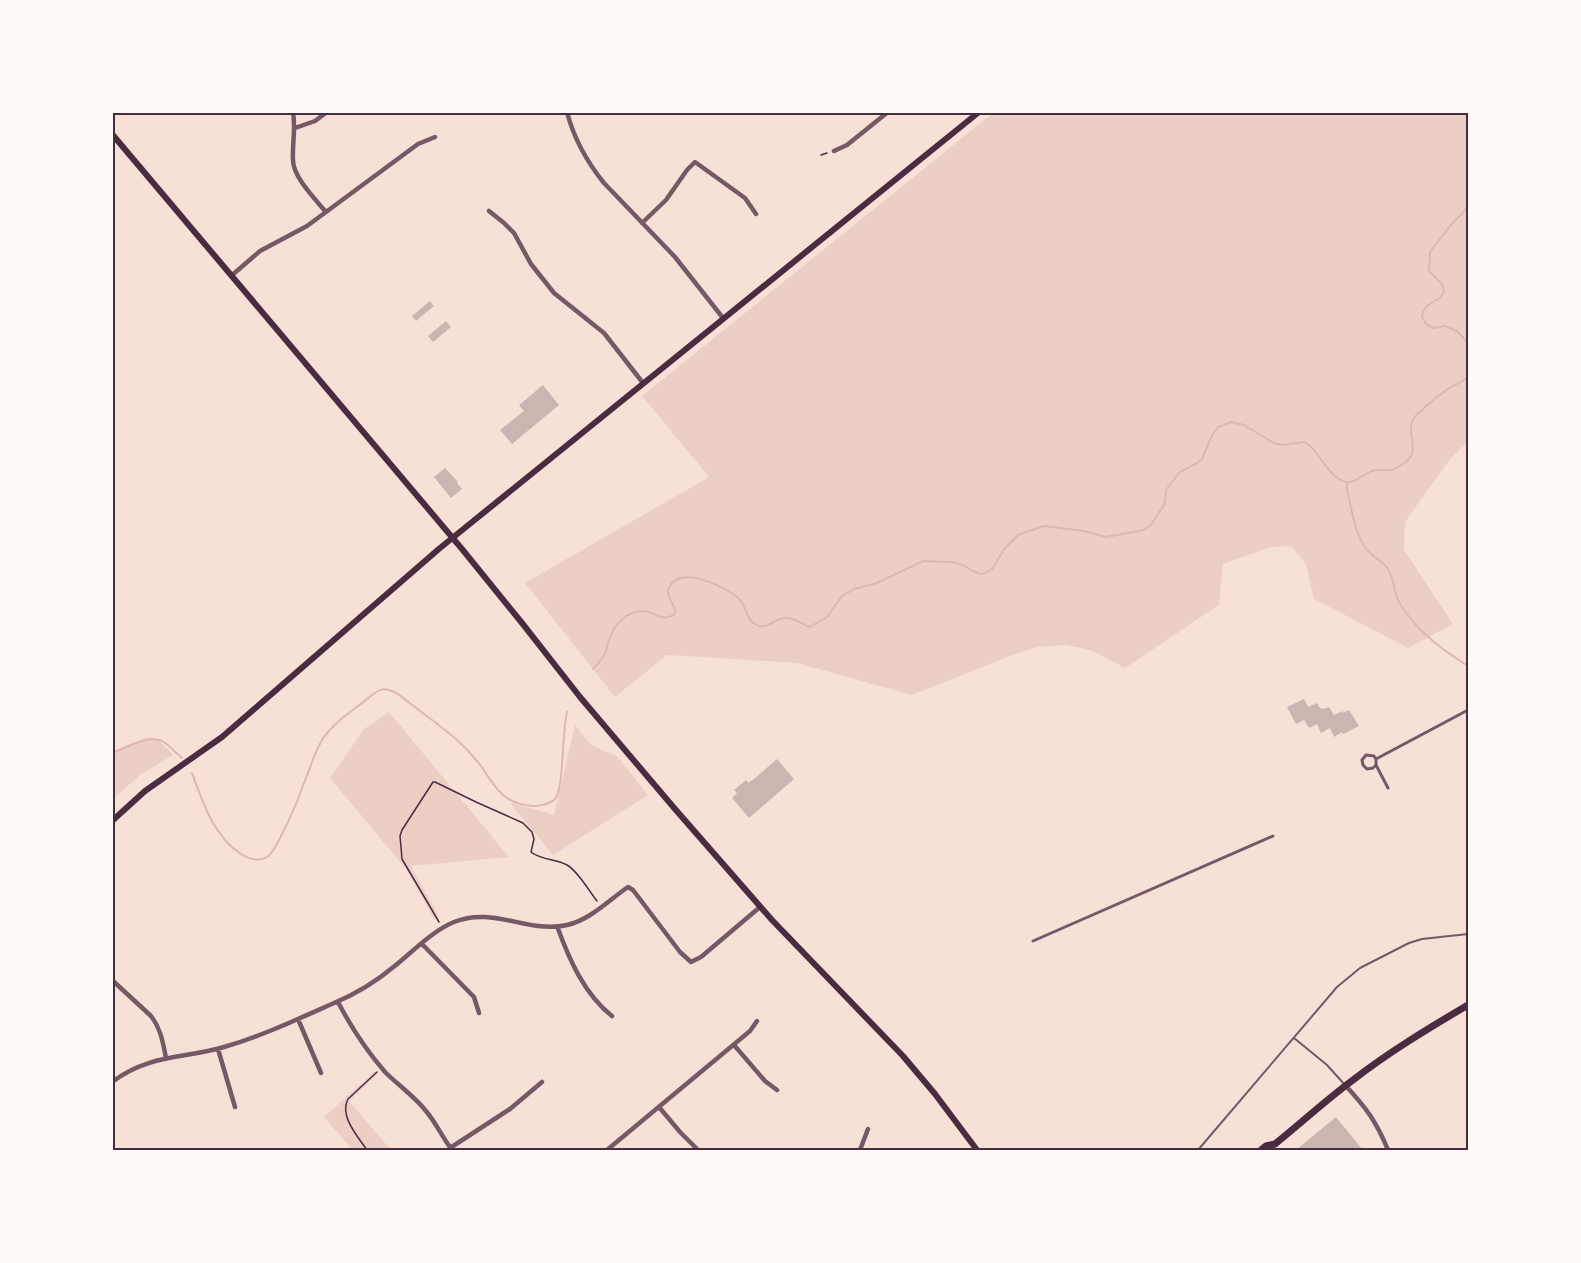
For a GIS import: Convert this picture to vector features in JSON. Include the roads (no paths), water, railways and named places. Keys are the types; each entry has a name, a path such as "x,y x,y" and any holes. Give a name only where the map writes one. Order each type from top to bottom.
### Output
{"main road":[{"path":"112,821 145,792 222,737 452,538 979,112"},
{"path":"112,134 452,538 580,696 760,907 903,1056 977,1150"},
{"path":"1261,1150 1266,1146 1274,1148 1346,1086 1396,1049 1468,1005"}],"street":[{"path":"293,112 295,128 292,162 299,179 326,212"},
{"path":"295,128 315,121 327,112"},
{"path":"567,112 580,146 594,171 675,256 723,318"},
{"path":"834,151 848,145 888,112"},
{"path":"231,276 260,251 308,226 418,144 435,136"},
{"path":"642,223 666,200 695,162 745,198 756,214"},
{"path":"489,212 514,233 531,264 555,293 604,333 643,383"},
{"path":"1376,759 1468,710"},
{"path":"1376,759 1371,755 1366,755 1362,760 1364,768 1369,769 1376,765"},
{"path":"1376,759 1376,765 1388,788"},
{"path":"1033,941 1273,836"},
{"path":"112,1082 138,1067 166,1058 218,1048 273,1029 338,1002 375,980 442,928 456,921 494,916 535,926 569,925 592,914 628,887 633,890 680,952 691,962 701,957 760,907"},
{"path":"557,926 586,989 600,1007 612,1016"},
{"path":"422,944 474,997 479,1013"},
{"path":"112,980 152,1016 160,1030 166,1058"},
{"path":"338,1002 366,1050 427,1112 451,1149 510,1109 542,1082"},
{"path":"298,1019 321,1073"},
{"path":"607,1150 750,1032 757,1021"},
{"path":"734,1045 765,1081 777,1090"},
{"path":"218,1048 235,1107"},
{"path":"1346,1086 1371,1115 1388,1150"},
{"path":"659,1107 699,1150"},
{"path":"860,1150 868,1129"}],"lane":[{"path":"1198,1150 1337,987 1360,968 1415,941 1468,933"},
{"path":"1294,1038 1327,1065 1346,1086"}],"waterway":[{"path":"1468,207 1430,252 1429,271 1442,284 1444,291 1440,298 1428,305 1422,316 1426,324 1434,328 1444,326 1457,331 1468,343"},
{"path":"593,669 605,654 614,629 626,616 643,611 662,617 675,614 668,591 674,581 682,578 703,580 724,588 741,601 752,622 759,626 789,618 810,627 827,617 842,596 854,589 877,583 923,561 953,562 980,574 993,568 1004,549 1018,535 1044,526 1084,531 1106,537 1144,530 1151,525 1162,508 1165,503 1166,490 1180,472 1202,459 1218,427 1231,422 1244,425 1274,443 1282,445 1305,442 1334,475 1344,481 1352,482 1374,470 1393,469 1406,462 1412,454 1411,427 1414,418 1438,396 1468,377"},
{"path":"1347,483 1352,513 1363,544 1388,569 1396,595 1406,613 1429,638 1468,664"},
{"path":"192,773 210,818 223,838 244,856 261,859 270,854 282,835 314,756 326,734 348,713 377,691 384,689 398,694 442,727 469,752 501,794 523,805 542,805 555,799 558,793 567,712"},
{"path":"112,753 152,739 164,742 182,758"}]}
